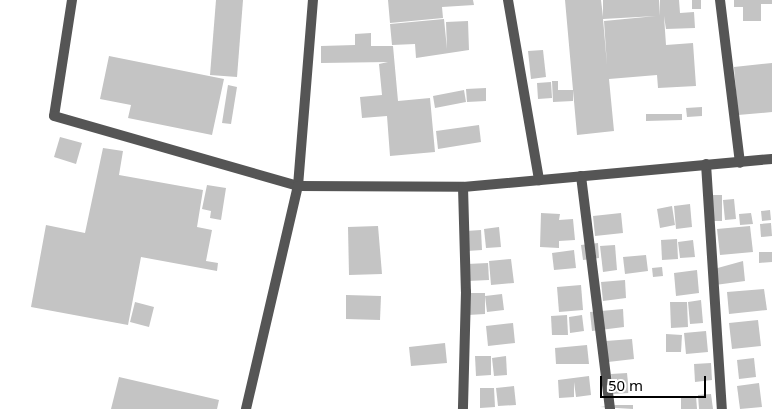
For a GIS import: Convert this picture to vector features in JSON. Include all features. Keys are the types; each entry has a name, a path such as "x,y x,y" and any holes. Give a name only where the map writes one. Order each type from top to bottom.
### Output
{"street":[{"path":"72,0 54,116 298,186 463,187 772,159"},
{"path":"246,409 298,186 313,0"},
{"path":"508,0 539,180"},
{"path":"720,0 740,163"},
{"path":"706,164 722,409"},
{"path":"581,176 610,409"},
{"path":"463,187 466,292 463,409"}],"building":[{"path":"216,0 243,0 237,77 210,75"},
{"path":"388,0 473,0 474,5 442,7 443,18 390,23"},
{"path":"565,0 601,0 603,17 603,0 659,0 659,16 660,0 679,0 680,13 694,12 695,28 666,29 664,16 666,45 693,43 696,86 658,88 657,75 609,79 614,131 577,135","holes":["656,16 604,21 607,65 603,19"]},
{"path":"692,0 701,0 701,9 692,9"},
{"path":"734,0 772,0 772,4 761,4 761,21 743,21 743,7 734,7"},
{"path":"444,19 447,49 446,22 468,21 469,50 416,58 415,44 392,45 390,24"},
{"path":"371,33 371,46 393,46 398,101 430,98 435,152 390,156 387,116 362,118 360,97 382,95 379,64 388,62 321,63 321,46 355,45 355,34"},
{"path":"543,50 546,77 531,79 528,51"},
{"path":"109,56 224,79 212,135 128,118 131,105 100,99"},
{"path":"772,63 772,112 738,115 734,67"},
{"path":"552,81 558,81 558,90 573,90 573,101 553,102"},
{"path":"551,82 552,98 538,99 537,83"},
{"path":"228,85 237,87 231,124 222,123"},
{"path":"486,88 486,101 467,102 466,89"},
{"path":"464,90 466,102 435,108 433,96"},
{"path":"702,107 702,116 687,117 686,108"},
{"path":"646,114 682,114 682,120 646,121"},
{"path":"479,125 481,142 438,149 436,131"},
{"path":"60,137 82,143 76,164 54,157"},
{"path":"103,148 123,151 119,175 203,190 197,227 212,230 206,261 218,263 217,271 141,257 128,325 31,307 46,225 85,233"},
{"path":"207,185 226,188 221,220 210,218 211,211 202,209"},
{"path":"706,195 722,195 722,221 713,221"},
{"path":"734,199 736,219 725,220 723,200"},
{"path":"690,204 692,227 676,229 674,206"},
{"path":"672,206 675,225 660,228 657,209"},
{"path":"770,210 771,220 762,221 761,211"},
{"path":"541,213 560,214 559,220 573,219 575,240 559,241 559,248 540,247"},
{"path":"621,213 623,233 595,236 593,216"},
{"path":"751,213 753,224 740,225 739,214"},
{"path":"771,223 772,236 761,237 760,224"},
{"path":"378,226 382,274 349,275 348,227"},
{"path":"750,226 753,252 720,255 717,229"},
{"path":"499,227 501,247 486,248 484,229"},
{"path":"481,230 482,250 467,251 466,231"},
{"path":"677,239 678,259 662,260 661,240"},
{"path":"693,240 695,257 680,258 678,242"},
{"path":"598,243 599,258 583,260 581,245"},
{"path":"615,245 617,270 603,272 600,246"},
{"path":"574,250 576,268 554,270 552,253"},
{"path":"759,252 772,252 772,262 759,263"},
{"path":"646,255 648,271 625,274 623,257"},
{"path":"511,259 514,283 491,285 489,261"},
{"path":"743,261 745,281 715,285 714,269"},
{"path":"488,263 489,280 468,281 467,264"},
{"path":"662,267 663,276 653,277 652,268"},
{"path":"697,270 699,293 676,296 674,273"},
{"path":"625,280 626,298 603,301 601,282"},
{"path":"581,285 583,310 559,312 557,287"},
{"path":"764,289 767,310 729,314 727,292"},
{"path":"467,293 485,293 485,314 468,315"},
{"path":"502,294 504,310 487,312 485,296"},
{"path":"346,295 381,296 380,320 346,319"},
{"path":"701,300 703,323 690,324 688,302"},
{"path":"135,302 154,307 149,327 130,322"},
{"path":"670,302 687,302 688,327 671,328"},
{"path":"623,309 624,327 592,331 590,312"},
{"path":"567,315 568,335 552,335 551,316"},
{"path":"582,315 584,331 570,333 569,317"},
{"path":"758,320 761,346 732,349 729,323"},
{"path":"513,323 515,343 488,346 486,326"},
{"path":"706,331 708,352 686,354 684,333"},
{"path":"666,334 682,335 681,352 666,352"},
{"path":"632,339 634,359 608,362 606,341"},
{"path":"445,343 447,363 411,366 409,347"},
{"path":"587,345 589,364 556,364 555,348"},
{"path":"475,356 491,356 491,375 476,376"},
{"path":"506,356 507,375 494,376 492,358"},
{"path":"754,358 756,377 739,379 737,360"},
{"path":"711,363 712,380 695,382 694,364"},
{"path":"627,373 629,393 613,394 611,374"},
{"path":"589,376 591,395 576,397 574,382 574,397 559,398 558,380"},
{"path":"119,377 219,400 217,409 111,409"},
{"path":"759,383 762,407 740,409 737,386"},
{"path":"514,386 516,405 498,406 496,388"},
{"path":"480,388 494,388 495,407 480,408"},
{"path":"711,394 713,409 699,409 698,395"},
{"path":"681,396 696,396 697,409 681,409"},
{"path":"616,405 633,405 633,409 600,407"}]}
